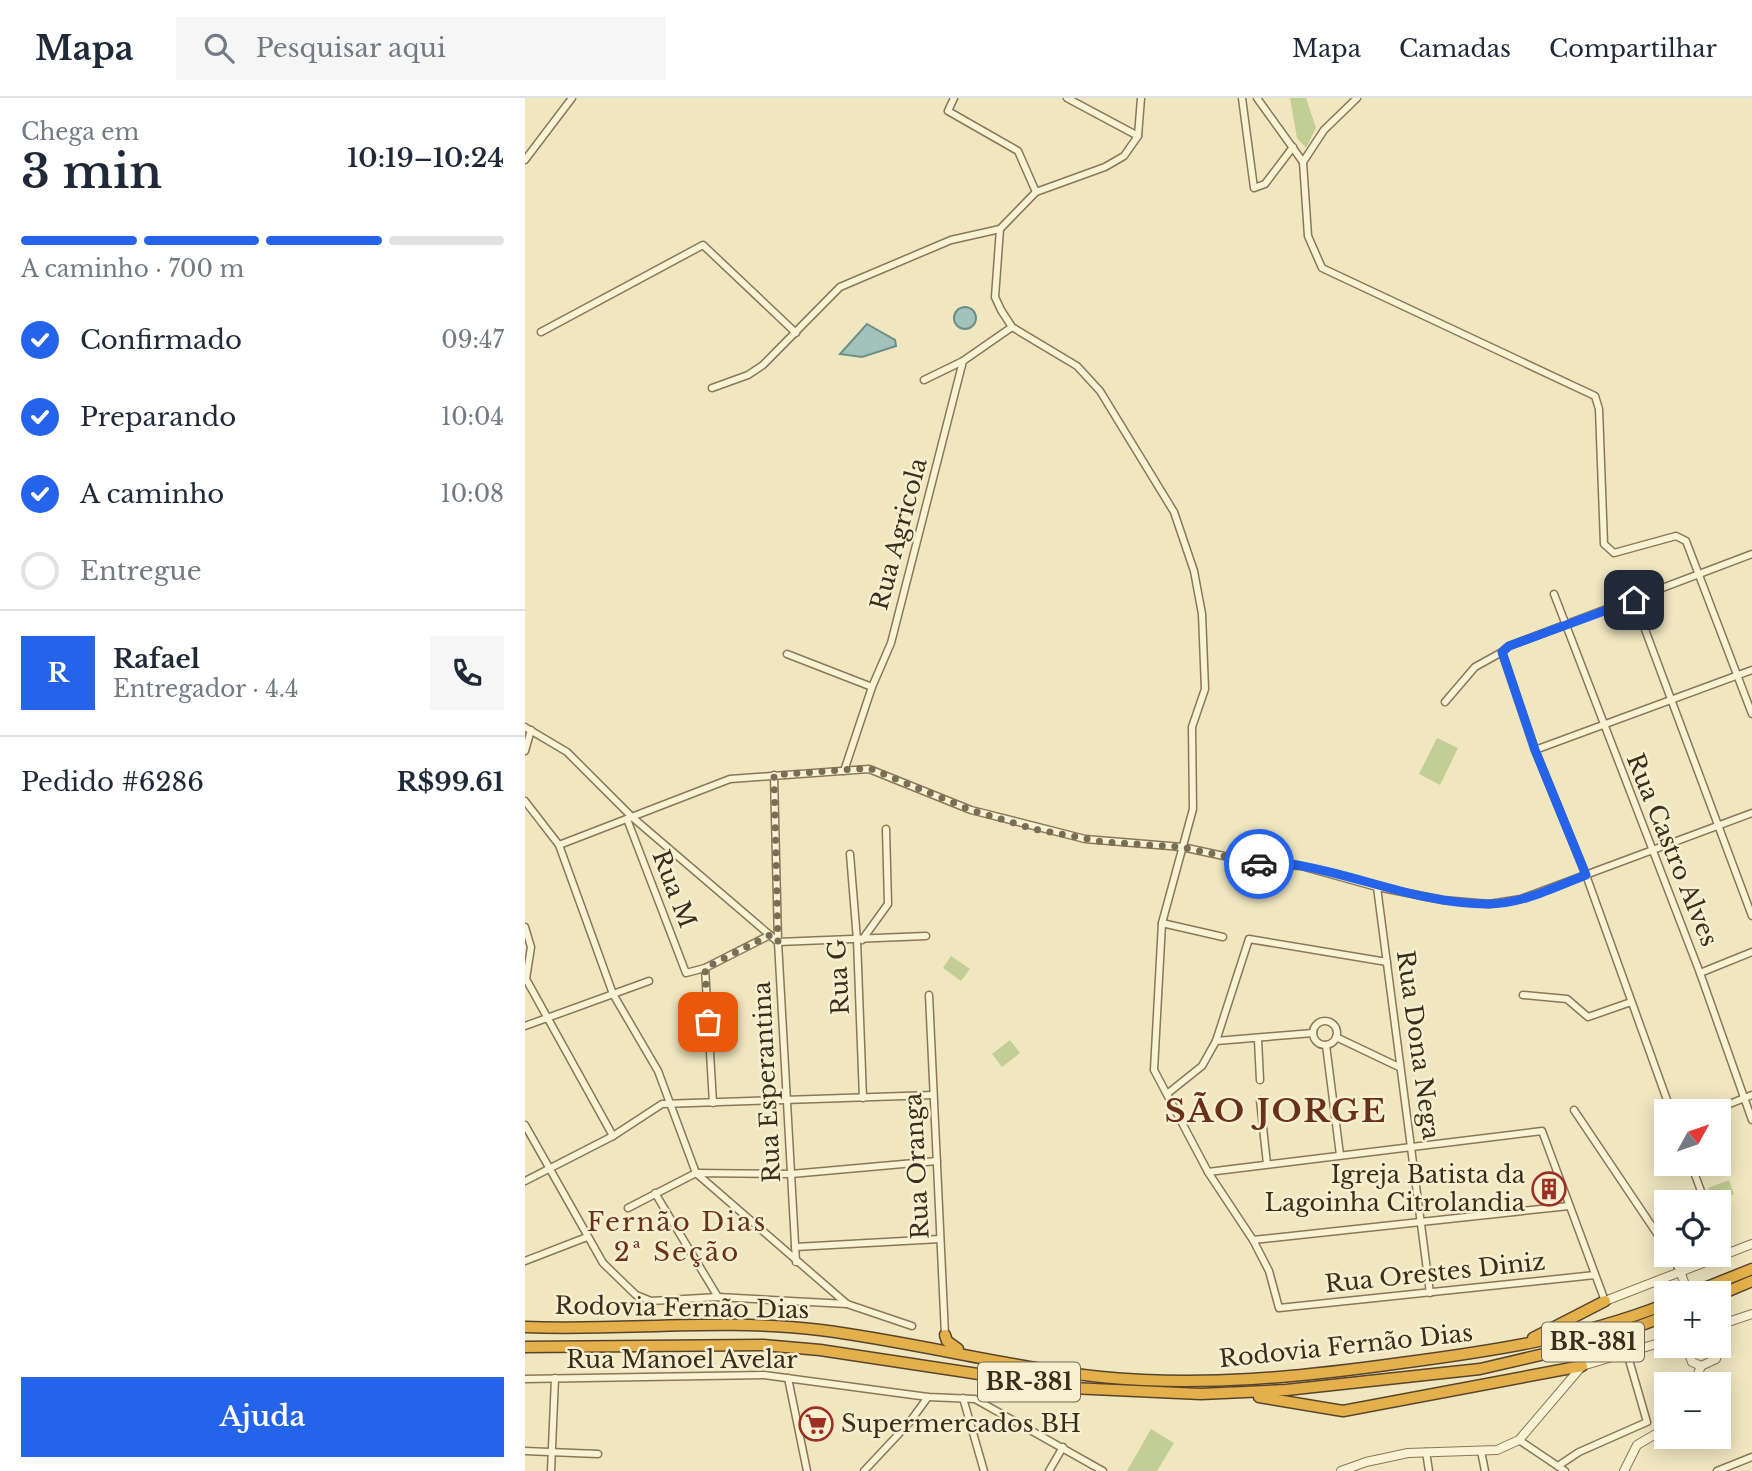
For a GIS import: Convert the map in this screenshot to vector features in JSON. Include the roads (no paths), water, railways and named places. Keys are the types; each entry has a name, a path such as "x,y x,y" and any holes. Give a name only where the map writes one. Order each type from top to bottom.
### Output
{"highway":[{"path":"1721,1281 1752,1269"},
{"path":"1731,1290 1752,1282"},
{"path":"1463,1355 1542,1335 1605,1301"},
{"name":"Rodovia Fernão Dias","path":"525,1327 767,1326 820,1330 1098,1377 1218,1382 1285,1379 1463,1355 1553,1339 1654,1308"},
{"name":"Rodovia Fernão Dias","path":"525,1347 763,1345 820,1350 1071,1388 1201,1394 1286,1390 1480,1369 1596,1342 1654,1320"},
{"path":"945,1335 952,1347 978,1355"},
{"path":"1201,1394 1215,1398 1269,1397 1343,1411 1582,1366"}],"street":[{"path":"525,160 572,98"},
{"path":"954,98 948,111 1023,157 1037,191"},
{"path":"1067,98 1138,136"},
{"path":"712,388 748,375 796,333 840,288 951,240 1000,229 1037,191 1105,167 1124,156 1138,136 1141,98"},
{"path":"1242,98 1254,188 1265,184 1293,147"},
{"path":"1257,98 1303,162 1308,236 1322,268 1595,396 1599,409 1603,541 1607,550 1617,553 1676,536 1686,541 1752,713"},
{"path":"1303,162 1324,130 1357,98"},
{"path":"1000,229 995,297 1012,327 1090,377 1183,532 1198,593 1206,669 1205,689 1192,727 1193,809 1162,923 1152,1056 1154,1070 1208,1172 1253,1240 1569,1206"},
{"path":"541,332 703,245 796,333"},
{"path":"924,380 963,362 1012,327"},
{"name":"Rua Agricola","path":"844,771 872,688 891,643 963,362"},
{"path":"1445,702 1475,667 1509,646 1634,600 1698,572 1752,554"},
{"name":"Rua Castro Alves","path":"1554,594 1700,973 1752,1120"},
{"path":"1634,600 1752,916"},
{"path":"1502,652 1535,750 1586,875 1666,1099"},
{"path":"787,654 872,688"},
{"path":"1535,750 1752,670"},
{"path":"525,751 528,728 567,752 629,818 778,942 926,936"},
{"path":"559,845 730,779 869,768 971,810 1034,829 1094,841 1182,847 1261,864 1301,866 1377,887 1443,900 1489,904 1521,900 1752,813"},
{"name":"Rua Esperantina","path":"774,775 778,942 796,1262"},
{"path":"525,800 559,845 613,995 658,1071 673,1105 696,1173 847,1304"},
{"name":"Rua M","path":"629,818 685,973 705,968"},
{"path":"859,940 888,904 885,829"},
{"name":"Rua G","path":"850,854 859,940 863,1098"},
{"name":"Rua Dona Nega","path":"1377,887 1430,1293"},
{"path":"1162,923 1223,937"},
{"path":"525,927 531,947 526,979 546,1020 613,1136"},
{"path":"713,1103 705,968 770,935"},
{"path":"1167,1094 1202,1066 1216,1041 1251,938 1387,962"},
{"path":"1700,973 1752,952"},
{"path":"525,1026 649,981"},
{"name":"Rua Oranga","path":"929,995 945,1335"},
{"path":"1524,995 1567,999 1588,1017 1630,1002"},
{"path":"1313,1033 1318,1023 1325,1021 1335,1026 1336,1037"},
{"path":"1216,1041 1258,1040 1313,1033"},
{"path":"1313,1033 1318,1043 1326,1045"},
{"path":"1336,1037 1399,1067"},
{"path":"1326,1045 1336,1037"},
{"path":"1258,1040 1260,1080"},
{"path":"1326,1045 1340,1155"},
{"path":"525,1181 613,1136 662,1104 933,1094"},
{"path":"1731,1103 1752,1095"},
{"path":"1260,1100 1267,1164"},
{"path":"1574,1110 1654,1229"},
{"path":"525,1125 603,1263 636,1295 651,1301 718,1297 847,1304 912,1326"},
{"path":"1208,1172 1542,1131 1605,1301 1693,1267"},
{"path":"628,1208 696,1173 791,1174 937,1161"},
{"path":"655,1193 718,1297"},
{"path":"525,1261 587,1237"},
{"path":"795,1247 940,1239"},
{"name":"Rua Orestes Diniz","path":"1253,1240 1269,1271 1279,1308 1595,1275"},
{"path":"1731,1253 1752,1244"},
{"path":"1677,1267 1686,1281"},
{"path":"1731,1322 1751,1316"},
{"path":"1341,1471 1426,1452 1497,1450 1519,1440 1582,1366 1654,1345"},
{"path":"1558,1466 1580,1452 1647,1422 1627,1353"},
{"path":"1690,1358 1700,1366"},
{"path":"1698,1372 1700,1366 1716,1358"},
{"name":"Rua Manoel Avelar","path":"525,1379 765,1375 928,1397 975,1399 1104,1471"},
{"path":"551,1471 555,1378"},
{"path":"788,1378 807,1471"},
{"path":"865,1471 909,1423 928,1397"},
{"path":"963,1398 984,1471"},
{"path":"1624,1471 1637,1446 1654,1435"},
{"path":"1519,1440 1565,1471"},
{"path":"1049,1471 1063,1447"},
{"path":"525,1451 598,1454"},
{"path":"1481,1451 1485,1471"},
{"path":"1426,1452 1429,1471"},
{"path":"1717,1471 1752,1457"}],"water":[{"path":"965,307 973,310 976,318 973,326 965,329 957,326 954,318 957,310"},
{"path":"867,324 895,340 896,346 862,357 840,354"}],"place":[{"name":"Igreja Batista da Lagoinha Citrolandia","path":"1549,1189"},
{"name":"Supermercados BH","path":"816,1424"}],"district":[{"name":"SÃO JORGE","path":"1276,1111"},
{"name":"Fernão Dias 2ª Seção","path":"677,1237"}]}
